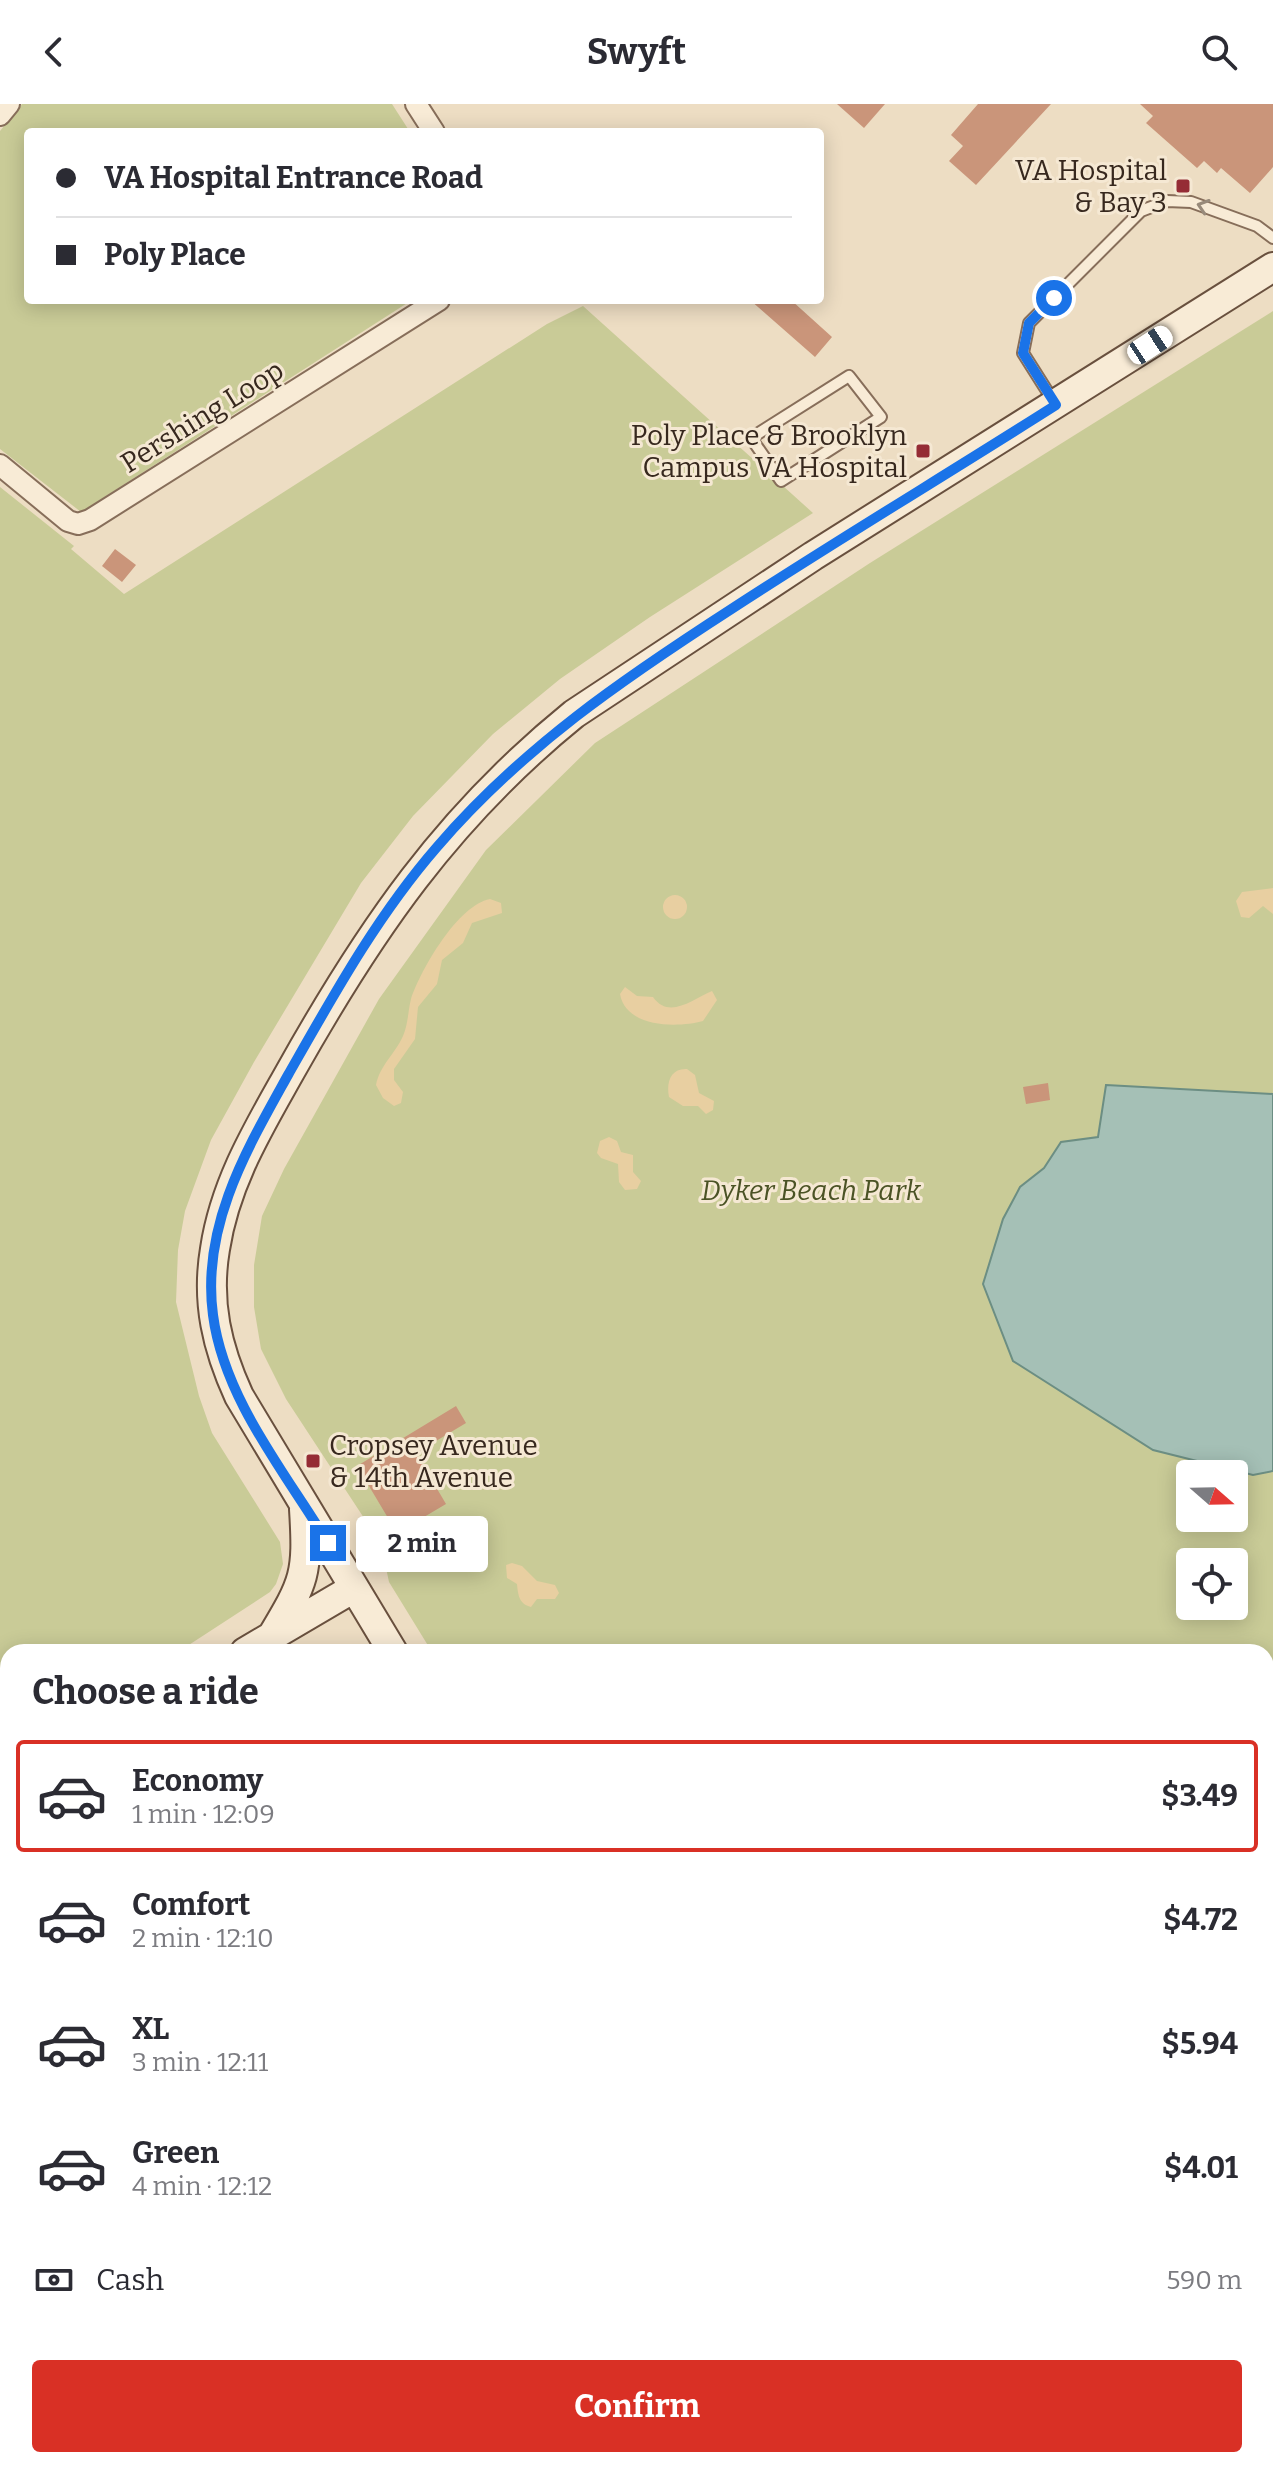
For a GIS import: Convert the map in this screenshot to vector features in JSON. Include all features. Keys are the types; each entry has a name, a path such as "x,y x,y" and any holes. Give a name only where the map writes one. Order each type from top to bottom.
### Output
{"main road":[{"path":"388,1644 239,1396 223,1361 212,1310 214,1252 230,1185 324,1011 384,916 469,811 574,714 799,565 1273,267"},
{"path":"272,1636 296,1596 306,1566 303,1502"},
{"path":"258,1644 354,1588"}],"street":[{"path":"0,115 9,104"},
{"path":"416,104 431,128"},
{"name":"Pershing Loop","path":"0,465 68,521 78,524 90,520 433,304"}],"lane":[{"path":"1056,405 1023,353 1029,323 1141,211 1167,201 1191,202 1257,226 1273,238"},
{"path":"849,376 881,417 781,481 751,438 849,376"}],"green space":[{"path":"22,104 392,104 407,128 24,128 24,304 406,304 81,512 0,449 0,131"},
{"path":"583,306 813,513 650,617 560,679 493,734 413,816 361,883 211,1140 185,1211 178,1250 176,1302 199,1396 212,1433 280,1542 283,1564 276,1584 270,1592 190,1644 0,1644 0,487 74,546 71,549 124,594 547,324"},
{"name":"Dyker Beach Park","path":"1273,311 1273,1644 427,1644 389,1582 381,1544 286,1399 261,1349 254,1307 254,1265 262,1216 284,1169 379,999 486,850 595,743 870,563"}],"sand":[{"path":"1273,888 1273,914 1263,906 1249,918 1241,917 1236,901 1242,892"},
{"path":"675,895 684,898 687,907 684,916 675,919 666,916 663,907 666,898"},
{"path":"490,899 501,903 502,913 472,923 463,943 442,960 437,984 418,1007 415,1039 394,1069 394,1080 403,1092 401,1103 394,1106 383,1098 376,1085 403,1036 416,986 454,925 478,904"},
{"path":"625,987 637,996 653,997 666,1007 681,1006 712,991 717,1000 703,1021 680,1025 654,1023 632,1014 624,1005 620,994"},
{"path":"687,1069 695,1075 699,1093 714,1101 713,1110 706,1114 698,1106 683,1106 669,1097 668,1086 673,1073"},
{"path":"609,1137 617,1141 621,1152 633,1155 633,1172 641,1181 637,1189 625,1190 619,1182 618,1164 601,1158 597,1153 600,1141"},
{"path":"506,1565 522,1566 537,1581 555,1585 559,1593 555,1599 537,1599 531,1607 524,1604 517,1584 507,1578"}],"shaded area":[{"path":"1106,1085 1273,1094 1273,1471 1253,1475 1248,1474 1248,1460 1193,1460 1153,1450 1013,1361 983,1284 1003,1219 1020,1187 1044,1168 1061,1142 1098,1137"}],"building":[{"path":"837,104 885,104 864,128"},
{"path":"978,104 1051,104 976,185 949,161 963,146 951,135"},
{"path":"1140,104 1273,104 1273,167 1250,193 1221,168 1217,173 1204,161 1197,168 1146,123 1153,116"},
{"path":"755,304 795,304 832,337 815,357"},
{"path":"115,549 136,565 122,582 102,566"},
{"path":"1048,1083 1050,1100 1026,1104 1023,1087"},
{"path":"456,1406 466,1423 416,1453 446,1504 397,1533 357,1466"}],"place":[{"name":"VA Hospital & Bay 3","path":"1183,186"},
{"name":"Poly Place & Brooklyn Campus VA Hospital","path":"923,451"},
{"name":"Cropsey Avenue & 14th Avenue","path":"313,1461"}],"route":[{"path":"328,1543 239,1396 223,1361 212,1310 214,1252 230,1185 324,1011 412,878 469,811 541,741 574,714 657,657 1056,405 1023,353 1029,323 1054,298"}]}
